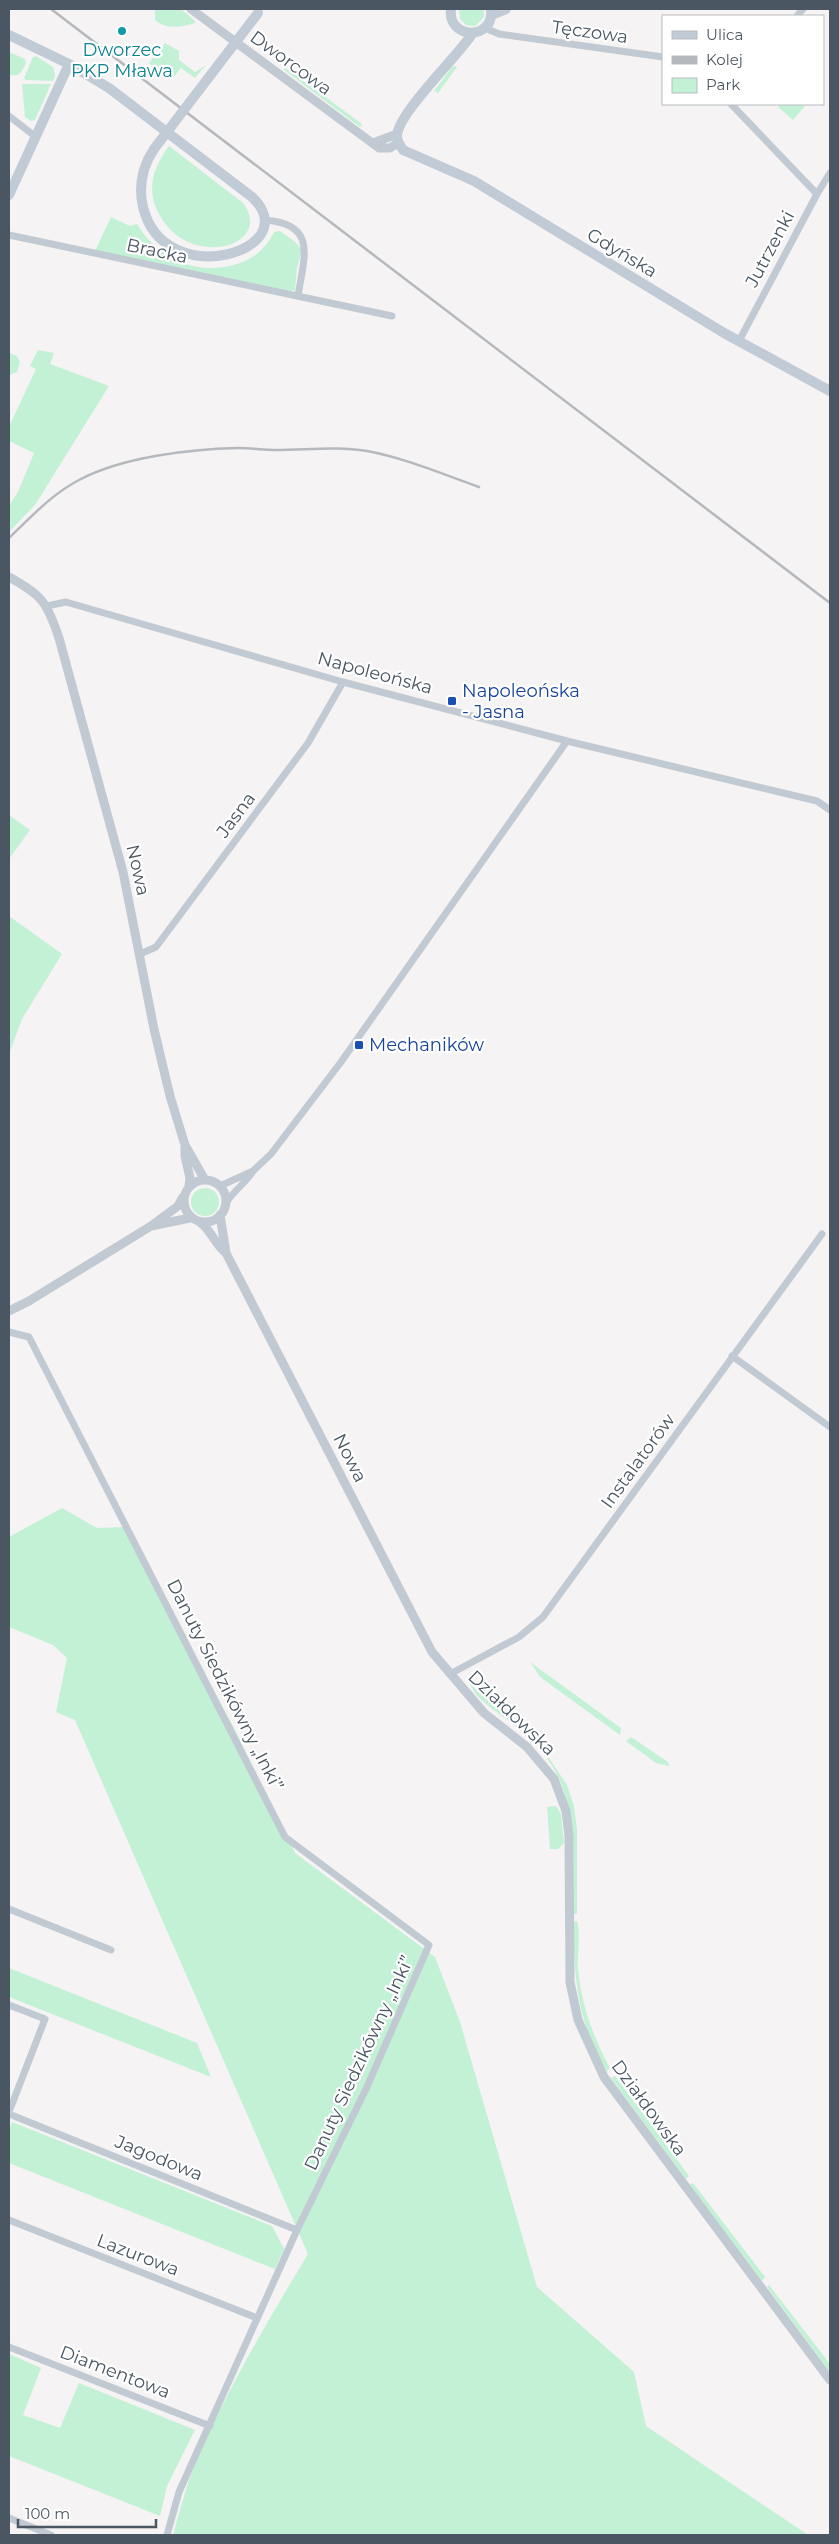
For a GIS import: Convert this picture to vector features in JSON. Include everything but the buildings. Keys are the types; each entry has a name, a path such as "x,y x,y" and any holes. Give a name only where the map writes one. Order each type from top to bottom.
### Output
{"main road":[{"path":"450,9 453,22 460,30 472,34"},
{"path":"398,139 420,97 456,53 472,34 486,28 491,12 506,9"},
{"path":"9,35 69,64 109,88 252,197 261,206 265,220 263,231 257,239 232,254 204,257 177,249 154,230 145,215 141,198 144,169 154,149 260,11"},
{"path":"456,53 460,30"},
{"path":"9,195 69,64"},
{"name":"Gdyńska","path":"398,139 403,150 474,181 739,340 830,391"}],"street":[{"name":"Dworcowa","path":"191,9 379,148 390,148 398,139"},
{"name":"Tęczowa","path":"486,28 499,34 662,57"},
{"path":"732,105 817,194"},
{"path":"9,116 36,137"},
{"name":"Jutrzenki","path":"739,340 830,173"},
{"path":"265,220 286,224 301,233 305,240 306,249 298,296"},
{"name":"Bracka","path":"9,235 392,316"},
{"path":"9,576 30,588 47,606"},
{"name":"Napoleońska","path":"47,606 66,602 343,682 568,741 816,802 830,810"},
{"name":"Nowa","path":"47,606 59,638 112,828 140,954 156,1039 185,1145 185,1156 190,1178 189,1186"},
{"name":"Jasna","path":"140,954 156,947 308,743 343,682"},
{"path":"151,1226 190,1218 200,1222 211,1221 220,1215 226,1202 246,1182 253,1171 272,1154 341,1062 568,741"},
{"name":"Nowa","path":"185,1145 206,1180"},
{"path":"220,1186 253,1171"},
{"path":"9,1311 29,1301 151,1226 178,1206 189,1186 194,1182 206,1180 220,1186 225,1194 226,1202"},
{"path":"183,1197 185,1210 190,1218"},
{"name":"Nowa","path":"220,1215 226,1253"},
{"name":"Nowa","path":"200,1222 226,1253 420,1631 432,1652 450,1674"},
{"name":"Instalatorów","path":"450,1674 519,1637 543,1616 822,1234"},
{"name":"Danuty Siedzikówny „Inki”","path":"9,1332 29,1337 285,1837 429,1945 366,2089 297,2230 257,2318 180,2492 167,2535"},
{"path":"732,1356 830,1427"},
{"name":"Działdowska","path":"450,1674 484,1713 541,1761 554,1779 561,1794 566,1811 568,1836 570,1982 578,2020 604,2077 830,2380"},
{"path":"9,1909 111,1950"},
{"path":"9,2005 45,2019 9,2113"},
{"name":"Jagodowa","path":"9,2113 297,2230"},
{"name":"Lazurowa","path":"9,2220 257,2318"},
{"name":"Diamentowa","path":"9,2346 210,2426"},
{"path":"9,2518 51,2535"}],"green space":[{"path":"155,9 181,9 195,23 180,26 164,25 155,20"},
{"path":"459,9 484,9 484,17 475,26 466,25 460,19"},
{"path":"165,43 179,51 179,60 195,72 206,65 195,78 181,68 171,80 149,63"},
{"path":"9,52 25,59 26,63 18,75 9,75"},
{"path":"36,56 53,67 55,75 53,81 26,80 24,78 33,57"},
{"path":"452,67 457,67 438,93 434,91"},
{"path":"286,68 362,124 360,127 284,70"},
{"path":"22,84 51,84 35,120 31,121 25,117"},
{"path":"780,105 805,106 793,120 778,107"},
{"path":"169,146 243,203 250,218 248,231 238,241 223,246 206,247 187,242 170,230 157,210 152,193 156,168"},
{"path":"111,217 130,226 137,224 157,248 182,263 196,267 225,267 240,263 256,255 274,232 280,231 302,249 297,268 295,290 290,291 95,251"},
{"path":"38,350 54,353 50,364 109,386 35,505 9,532 9,506 18,492 34,453 9,441 9,427 36,369 30,366"},
{"path":"9,353 17,356 20,362 17,372 9,375"},
{"path":"9,815 30,830 9,859"},
{"path":"9,916 62,954 22,1019 9,1054"},
{"path":"205,1188 215,1192 219,1202 215,1212 205,1216 195,1212 191,1202 195,1192"},
{"path":"62,1508 97,1528 124,1527 233,1726 295,1853 435,1957 460,2022 537,2287 634,2372 646,2426 808,2535 173,2535 189,2480 214,2422 275,2309 308,2254 75,1720 56,1712 67,1658 53,1645 9,1627 9,1537"},
{"path":"530,1662 621,1728 620,1735 540,1677"},
{"path":"471,1674 473,1686 480,1694 535,1737 567,1785 574,1806 577,1830 577,1914 574,1914 574,1866 571,1821 567,1799 559,1778 547,1758 530,1738 487,1705 474,1692 470,1684"},
{"path":"631,1737 668,1762 669,1766 656,1763 626,1741"},
{"path":"556,1806 561,1814 564,1843 558,1849 550,1849 547,1807"},
{"path":"577,1921 579,1932 578,1968 582,1994 593,2032 610,2068 607,2071 589,2036 579,1999 576,1980 573,1922"},
{"path":"9,1968 197,2043 211,2077 9,1997"},
{"path":"615,2076 689,2176 686,2179 611,2078"},
{"path":"12,2122 272,2226 284,2249 275,2269 9,2163 9,2130"},
{"path":"693,2183 765,2277 762,2281 690,2185"},
{"path":"769,2285 830,2364 830,2372 767,2287"},
{"path":"9,2354 41,2368 23,2415 60,2428 79,2383 195,2430 167,2486 160,2516 9,2456"}],"railway":[{"path":"51,9 830,603"},
{"path":"9,538 51,499 79,480 115,465 178,452 238,448 367,451 409,462 479,487"}],"place":[{"name":"Dworzec PKP Mława","path":"122,31"},
{"name":"Napoleońska - Jasna","path":"452,701"},
{"name":"Mechaników","path":"359,1045"}]}
